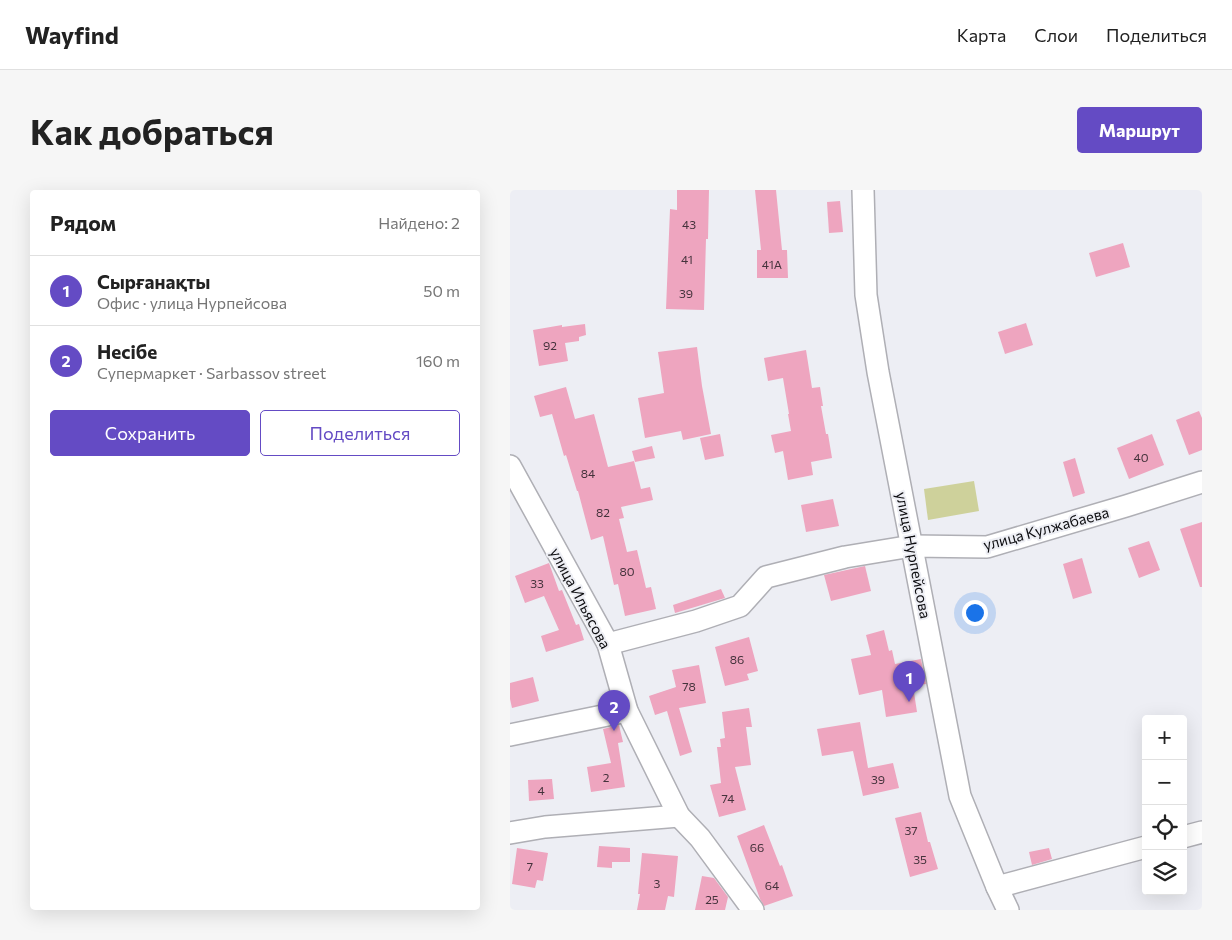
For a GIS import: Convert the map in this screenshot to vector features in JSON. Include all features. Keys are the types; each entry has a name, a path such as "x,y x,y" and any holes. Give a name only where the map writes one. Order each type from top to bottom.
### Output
{"street":[{"name":"улица Нурпейсова","path":"863,190 866,295 878,372 960,796 1008,910"},
{"name":"улица Ильясова","path":"510,466 608,644 627,711 679,816 700,838 753,910"},
{"name":"улица Кулжабаева","path":"608,644 696,621 740,606 766,577 845,557 912,546 987,547 1202,482"},
{"path":"510,736 627,711"},
{"path":"510,833 545,827 679,816"},
{"path":"1187,836 1202,832"},
{"path":"997,887 1142,848"}],"green space":[{"path":"974,481 979,511 928,520 924,489"}],"building":[{"path":"677,190 709,190 704,310 666,309 670,209 677,210"},
{"path":"755,190 776,190 782,250 787,250 788,278 757,278 757,250 761,250"},
{"path":"840,201 843,232 829,233 827,202"},
{"path":"1123,243 1130,267 1096,277 1089,253"},
{"path":"1026,323 1033,345 1005,354 998,332"},
{"path":"585,324 586,335 579,337 579,341 565,343 568,361 539,366 533,330 562,325 562,327"},
{"path":"697,347 711,434 683,440 681,431 645,438 638,398 664,393 658,352"},
{"path":"806,350 812,388 820,387 823,406 821,406 832,458 811,462 813,475 788,480 783,451 775,453 771,435 791,431 783,378 768,381 764,358"},
{"path":"566,387 575,419 594,414 608,467 634,461 641,489 650,487 653,500 621,507 624,518 619,519 627,552 637,550 646,588 651,587 656,609 625,616 618,584 614,585 603,536 591,540 578,491 566,455 564,456 552,414 540,417 534,396"},
{"path":"1199,411 1202,418 1202,450 1189,455 1176,420"},
{"path":"720,434 724,456 705,460 700,438"},
{"path":"1152,434 1164,465 1129,479 1117,448"},
{"path":"652,446 655,458 635,462 632,451"},
{"path":"1075,458 1085,493 1073,497 1063,462"},
{"path":"833,499 839,526 806,532 801,505"},
{"path":"1202,522 1202,587 1200,587 1180,529"},
{"path":"1149,541 1160,570 1139,578 1128,548"},
{"path":"1082,558 1092,593 1073,599 1063,564"},
{"path":"549,563 559,591 562,590 576,625 579,624 584,640 546,652 541,636 559,630 544,596 525,603 515,576"},
{"path":"865,566 871,591 831,601 824,575"},
{"path":"721,589 725,598 675,613 673,605"},
{"path":"884,630 889,651 892,650 895,664 921,659 926,684 913,686 917,712 886,717 882,690 859,695 851,659 871,655 866,635"},
{"path":"749,637 758,671 747,674 749,680 725,686 715,647"},
{"path":"699,665 706,703 679,708 692,752 680,756 667,711 655,715 649,696 676,687 672,670"},
{"path":"533,677 539,701 512,708 510,683"},
{"path":"749,708 752,727 746,727 751,765 735,767 746,810 719,817 710,785 721,783 717,747 721,747 720,739 725,738 722,712"},
{"path":"860,722 868,768 893,763 899,788 863,796 853,751 822,756 817,729"},
{"path":"619,725 623,742 618,743 625,787 591,792 587,767 611,763 603,729"},
{"path":"552,779 554,799 529,801 528,780"},
{"path":"921,812 928,842 930,842 938,869 910,877 895,818"},
{"path":"764,825 780,866 782,865 793,896 764,906 737,836"},
{"path":"599,846 630,848 630,862 612,862 612,868 597,867"},
{"path":"517,848 548,853 543,881 537,880 535,888 512,884"},
{"path":"1049,848 1052,859 1032,865 1029,852"},
{"path":"642,853 678,856 674,897 668,896 665,910 637,910 640,894 638,894"},
{"path":"702,876 714,878 728,897 725,910 695,910"}],"place":[{"name":"Сырғанақты","path":"909,702"},
{"name":"Несібе","path":"614,731"}]}
